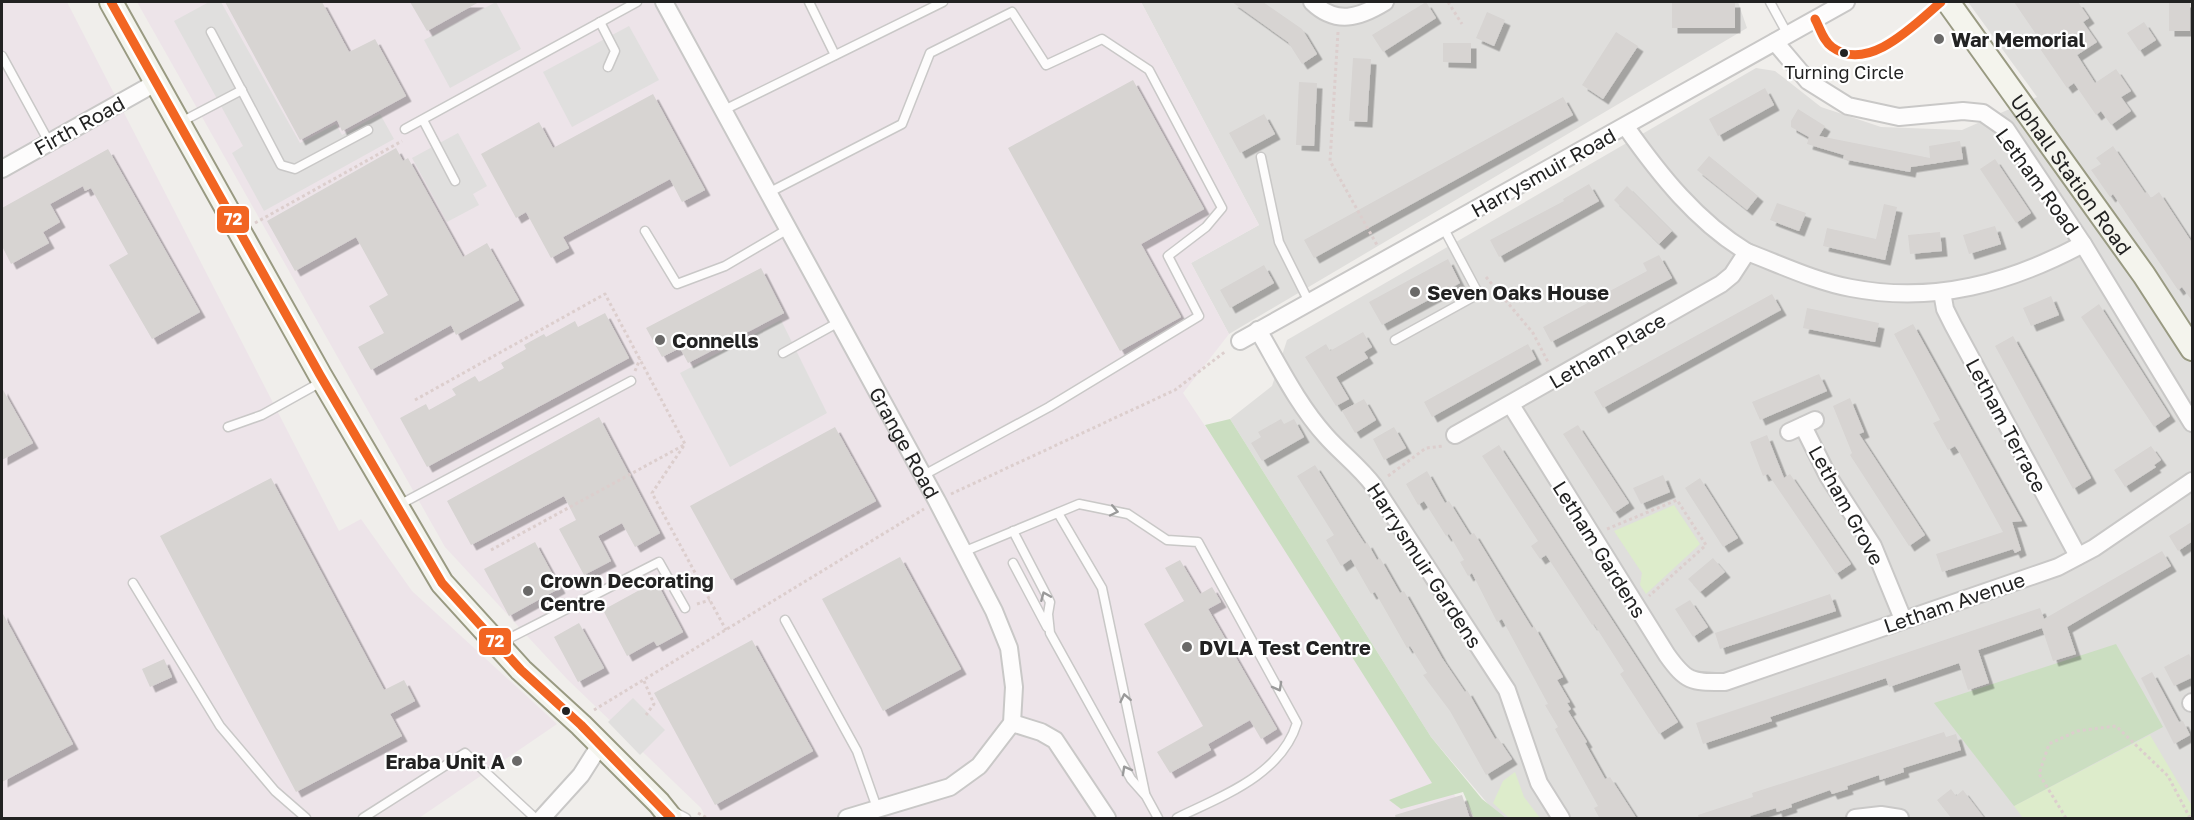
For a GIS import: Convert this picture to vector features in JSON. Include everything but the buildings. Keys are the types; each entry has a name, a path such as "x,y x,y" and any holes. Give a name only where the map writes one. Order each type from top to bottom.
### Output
{"street":[{"path":"111,2 323,381 442,583 521,670 582,725 665,811"},
{"name":"Grange Road","path":"664,2 963,552 1009,648 1014,687 1012,723"},
{"path":"1312,2 1324,13 1339,17 1367,13 1385,2"},
{"name":"Harrysmuir Road","path":"1240,341 1846,2"},
{"name":"Uphall Station Road","path":"1948,2 2144,275 2193,349"},
{"name":"Letham Road","path":"1781,39 1808,81 1848,105 1899,117 1963,111 1983,113 2006,129 2083,244 2193,423"},
{"name":"Firth Road","path":"2,169 157,82"},
{"path":"1626,127 1655,168 1694,209 1747,252 1850,288 1912,294 1992,284 2041,266 2083,244"},
{"name":"Letham Place","path":"1455,435 1721,284 1732,275 1747,252"},
{"name":"Letham Terrace","path":"1942,292 1945,309 2079,556"},
{"name":"Harrysmuir Gardens","path":"1258,330 1301,404 1326,436 1361,468 1374,486 1507,690 1539,783 1561,819"},
{"name":"Letham Gardens","path":"1511,405 1682,675 1699,682"},
{"name":"Letham Grove","path":"1802,426 1828,476 1873,546 1903,619"},
{"name":"Letham Avenue","path":"1699,682 1725,682 2058,567 2079,556 2193,481"},
{"path":"848,819 877,808 950,787 979,766 1012,723 1041,732 1055,741 1107,819"},
{"path":"542,819 582,774 600,745"},
{"path":"1855,819 1881,814 1900,819"}],"lane":[{"path":"405,129 637,2"},
{"path":"809,2 835,55"},
{"path":"724,110 943,2"},
{"path":"1770,2 1781,39"},
{"path":"1815,20 1829,46 1841,54 1859,56 1883,49 1941,2"},
{"path":"768,193 902,124 930,53 1012,12 1046,65 1102,39 1149,70 1222,208 1206,227 1168,256 1199,316 1049,407 922,476"},
{"path":"600,22 615,51 608,67"},
{"path":"211,32 281,165 295,169 368,130"},
{"path":"2,56 49,142"},
{"path":"180,123 242,90"},
{"path":"423,120 455,181"},
{"path":"1261,157 1279,242 1309,302"},
{"path":"1395,340 1473,297 1476,289 1443,226"},
{"path":"645,231 677,284 725,266 788,229"},
{"path":"783,353 839,322"},
{"path":"228,427 262,415 323,381"},
{"path":"396,507 631,381"},
{"path":"963,552 1079,504 1128,514 1167,540 1198,542 1298,723 1283,753 1247,783 1177,819"},
{"path":"1058,513 1102,588 1146,796"},
{"path":"1013,531 1050,602 1048,614 1050,633"},
{"path":"498,644 659,562 685,608"},
{"path":"1013,563 1131,778 1146,796 1158,819"},
{"path":"134,583 220,726 275,791 306,819"},
{"path":"785,620 857,751 877,808"},
{"path":"363,819 465,753 535,819"},
{"path":"665,811 686,819"}],"path":[{"path":"1448,2 1462,24"},
{"path":"1339,17 1330,161 1385,259"},
{"path":"241,231 404,140 405,129"},
{"path":"1485,276 1533,333 1557,378"},
{"path":"415,400 605,294 685,444"},
{"path":"582,725 597,708 936,501 1174,390 1240,341"},
{"path":"1374,486 1426,448 1448,445 1455,435"},
{"path":"685,444 652,493 726,630"},
{"path":"491,550 685,444"},
{"path":"1592,536 1677,500 1706,545 1637,607"},
{"path":"644,681 654,704 646,715"},
{"path":"2066,819 2038,774 2049,744 2077,730 2116,726 2168,776 2190,819"}],"shaded area":[{"path":"2,2 67,2 339,531 361,519 412,591 557,724 419,818 2,818"},
{"path":"137,2 1141,2 1259,225 1191,263 1229,334 1183,393 1439,777 1474,818 706,818 701,808 567,679 445,547"},
{"path":"209,2 221,2 300,143 336,124 342,135 380,114 394,139 264,211 232,153 243,146 174,21"},
{"path":"496,2 521,49 450,88 424,40"},
{"path":"1141,2 1738,2 1747,28 1229,334 1191,263 1259,225"},
{"path":"1968,2 2192,2 2192,818 1500,818 1431,737 1230,419 1272,386 1287,340 1756,68 1775,71 1821,107 1881,127 1962,130 2037,97"},
{"path":"629,26 659,80 572,127 543,72"},
{"path":"458,133 487,186 473,194 479,205 447,222 412,158"},
{"path":"781,320 827,413 730,467 680,373"},
{"path":"633,698 665,730 640,755 608,722"}],"green space":[{"path":"1230,419 1431,737 1482,799 1506,818 1474,818 1463,792 1401,809 1389,800 1432,783 1205,425"},
{"path":"1674,505 1700,544 1646,594 1640,585 1642,573 1614,531"},
{"path":"2116,644 2163,727 2014,806 1934,703"},
{"path":"2150,735 2192,806 2192,818 2023,818 2014,806"},
{"path":"1515,772 1524,797 1540,818 1509,818 1493,803 1503,781"}],"transit line":[{"name":"72","path":"111,2 320,375 442,583 521,670 581,725 671,818"},
{"name":"72","path":"1815,19 1824,38 1832,47 1846,54 1861,54 1890,43 1941,2"}],"place":[{"name":"War Memorial","path":"1939,39"},
{"name":"Turning Circle","path":"1844,53"},
{"name":"Seven Oaks House","path":"1415,292"},
{"name":"Connells","path":"660,340"},
{"name":"Crown Decorating Centre","path":"528,591"},
{"name":"DVLA Test Centre","path":"1187,647"},
{"name":"Eraba Unit A","path":"517,761"}]}
